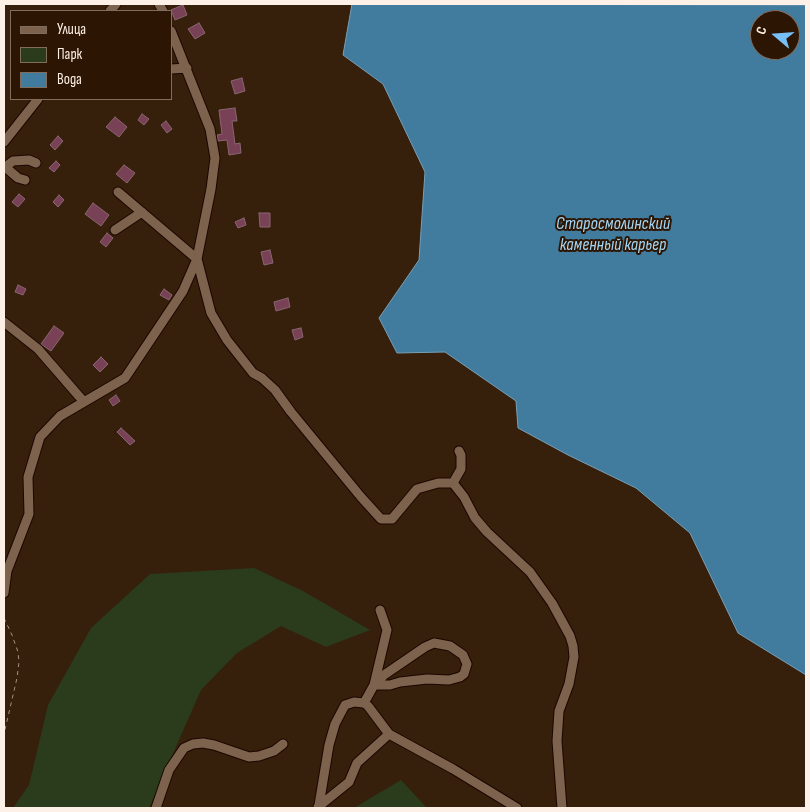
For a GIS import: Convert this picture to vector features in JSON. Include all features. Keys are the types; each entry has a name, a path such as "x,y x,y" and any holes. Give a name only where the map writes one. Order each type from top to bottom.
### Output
{"street":[{"path":"4,593 6,570 29,514 28,477 40,437 60,416 125,378 183,291 197,259 215,158 210,129 172,33"},
{"path":"172,70 187,68"},
{"path":"4,142 37,100"},
{"path":"25,180 18,178 4,167 13,162 29,160 36,163"},
{"path":"118,192 197,259 211,313 227,340 253,373 262,378 275,390 355,490 381,519 392,519 416,489 438,483 453,483"},
{"path":"115,230 142,212"},
{"path":"4,322 38,348 84,402"},
{"path":"453,483 461,469 461,455 459,451"},
{"path":"453,483 464,497 474,518 530,572 552,603 570,636 574,657 569,684 559,711 557,741 562,808"},
{"path":"364,703 374,685 387,630 380,610"},
{"path":"434,643 450,646 463,655 467,664 464,674 449,680 427,679 374,685 384,675 434,643"},
{"path":"318,807 334,724 345,705 354,702 364,703 368,706 389,734 517,808"},
{"path":"318,807 349,782 357,763 389,734"},
{"path":"156,808 169,770 184,748 193,744 203,743 249,756 259,756 274,751 283,744"}],"path":[{"path":"4,618 18,652 19,662 4,734"}],"green space":[{"path":"254,568 303,591 370,630 326,647 281,626 237,653 201,690 149,808 13,808 29,785 48,705 91,628 150,574"},
{"path":"401,780 427,808 354,808"}],"water":[{"name":"Старосмолинский каменный карьер","path":"352,4 806,5 806,675 738,633 690,533 636,488 518,428 516,401 445,352 397,353 379,318 419,260 425,172 383,84 343,55"}],"building":[{"path":"183,5 187,15 175,20 171,10"},
{"path":"199,23 205,33 195,39 188,29"},
{"path":"242,78 245,91 235,94 231,81"},
{"path":"235,108 237,121 232,121 235,144 240,143 241,153 229,155 227,140 218,141 217,135 222,134 219,110"},
{"path":"142,114 149,119 144,125 138,120"},
{"path":"115,117 127,127 119,137 106,127"},
{"path":"166,121 172,129 167,133 161,125"},
{"path":"58,136 63,141 55,150 50,145"},
{"path":"56,161 60,165 54,172 49,168"},
{"path":"124,165 135,173 127,183 116,174"},
{"path":"19,194 25,199 18,207 12,202"},
{"path":"59,195 64,200 58,207 53,202"},
{"path":"93,203 109,215 101,226 85,214"},
{"path":"259,213 270,213 270,227 260,227"},
{"path":"244,218 246,225 238,228 235,222"},
{"path":"107,233 113,238 106,247 100,242"},
{"path":"270,250 273,263 264,265 261,252"},
{"path":"18,285 26,289 23,295 15,292"},
{"path":"164,289 172,295 169,300 160,295"},
{"path":"288,298 290,307 276,311 274,302"},
{"path":"54,326 64,333 51,351 41,344"},
{"path":"301,328 303,337 295,340 292,330"},
{"path":"101,357 108,364 100,372 93,365"},
{"path":"116,395 120,401 113,406 109,400"},
{"path":"121,428 135,441 130,445 117,432"}]}
